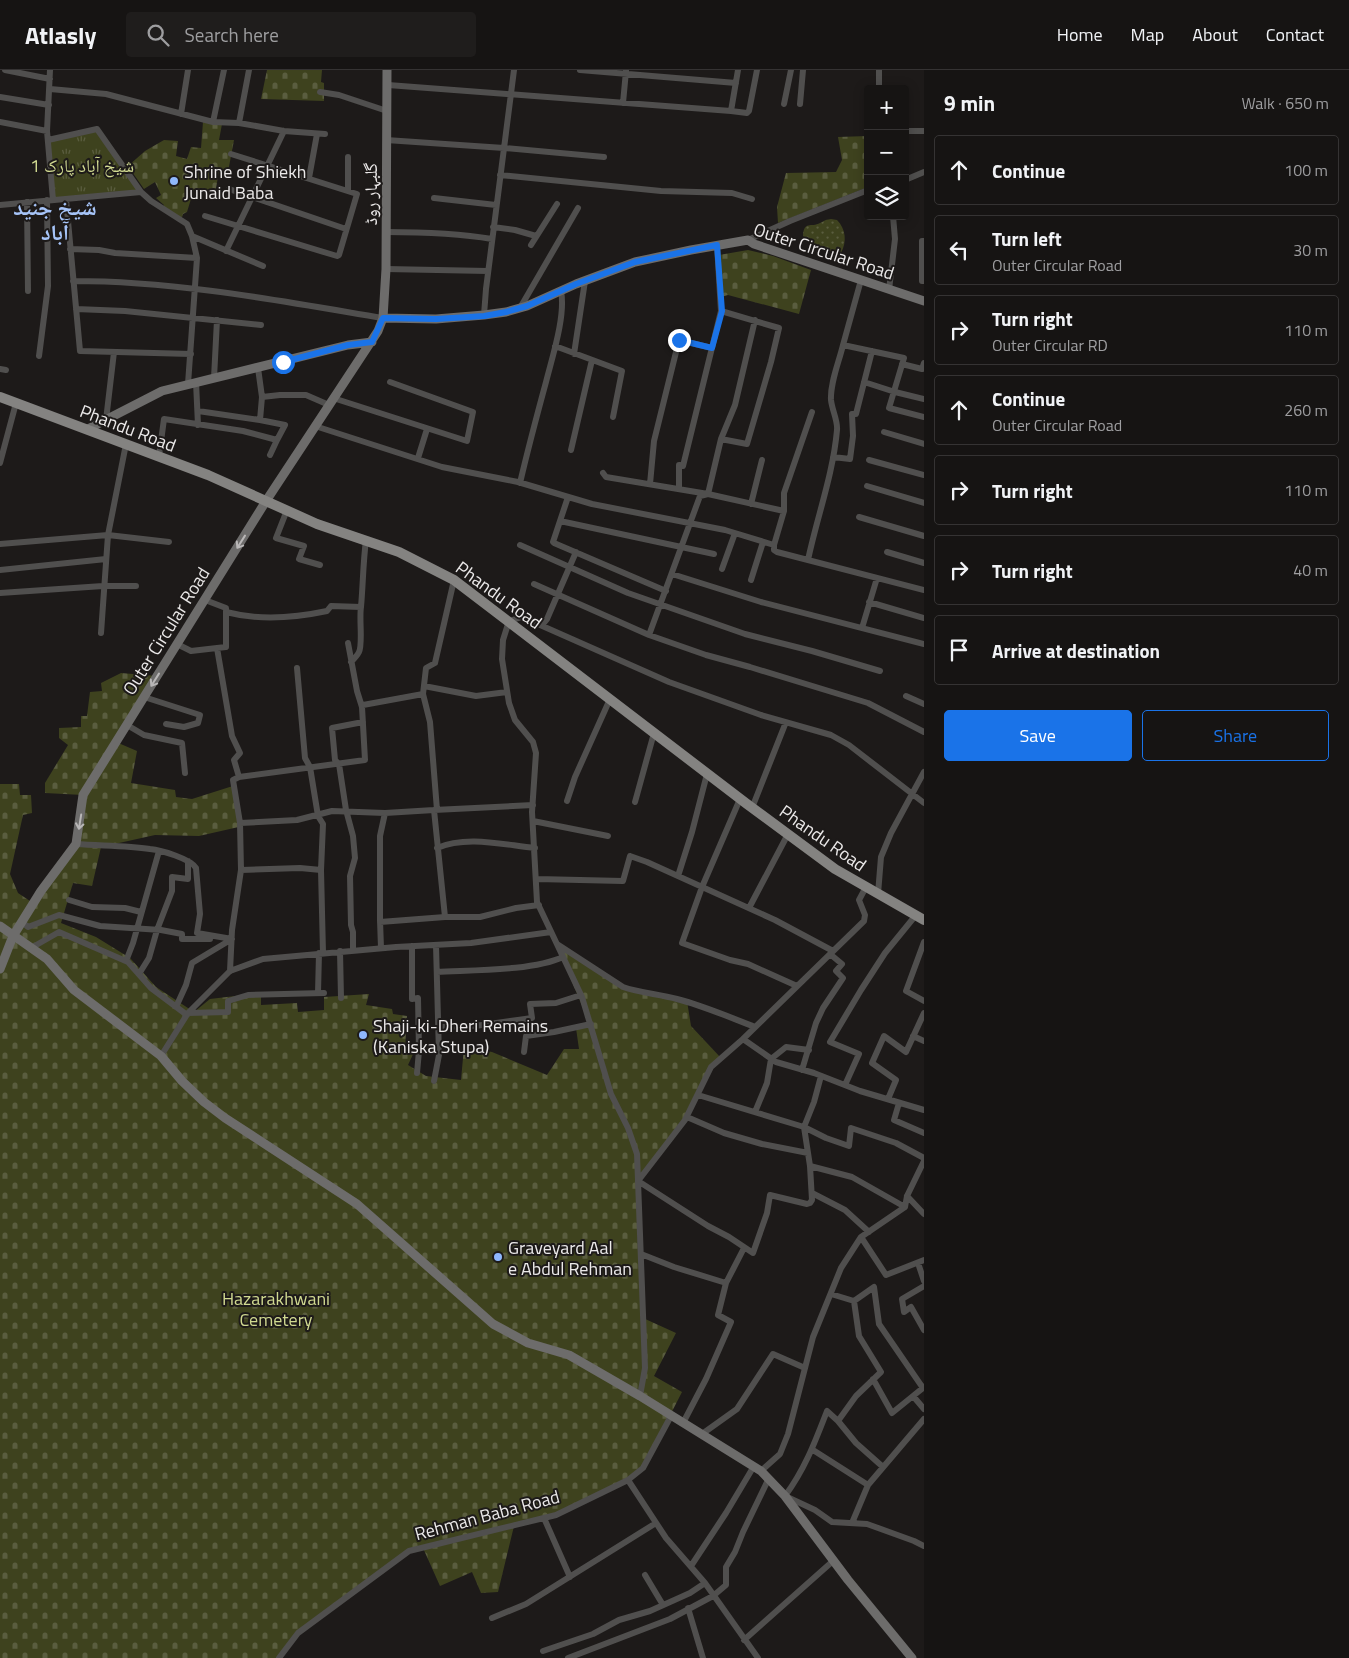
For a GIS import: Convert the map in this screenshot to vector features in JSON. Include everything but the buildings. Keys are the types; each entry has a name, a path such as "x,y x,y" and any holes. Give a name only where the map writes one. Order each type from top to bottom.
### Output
{"main road":[{"name":"گلبہار روڈ","path":"383,318 386,269 388,70"},
{"name":"Outer Circular Road","path":"0,969 13,936 41,891 76,844 83,795 266,501 372,342 383,318 436,319 484,316 520,308 635,262 748,240 754,244 924,301"},
{"path":"88,430 162,392 348,345 372,342"},
{"name":"Phandu Road","path":"0,397 208,475 317,524 399,552 454,580 834,869 920,918"},
{"path":"0,926 46,959 74,990 161,1056 182,1081 204,1102 224,1118 357,1204 493,1324 528,1344 570,1356 758,1468 785,1496 833,1561 912,1658"}],"street":[{"path":"6,70 50,79"},
{"path":"39,356 48,286 50,70"},
{"path":"182,114 188,70"},
{"path":"213,122 224,70"},
{"path":"239,123 249,70"},
{"path":"484,316 493,227 514,70"},
{"path":"580,70 626,72 736,83"},
{"path":"731,111 738,70"},
{"path":"388,85 749,113 757,70"},
{"path":"784,104 791,70"},
{"path":"800,104 804,70"},
{"path":"879,70 879,85"},
{"path":"624,103 626,72"},
{"path":"50,89 106,94 213,122 239,123 284,132 326,134"},
{"path":"320,92 339,95 387,111"},
{"path":"0,97 49,106"},
{"path":"0,122 48,131"},
{"path":"48,140 97,129 142,192 151,201 187,224 197,258 191,354 192,383 198,411 198,425"},
{"path":"909,131 924,131"},
{"path":"226,251 284,132"},
{"path":"309,178 317,134"},
{"path":"386,140 604,157"},
{"path":"205,216 338,256 357,195 231,154"},
{"path":"348,157 348,191"},
{"path":"909,178 924,172"},
{"path":"500,175 662,191 732,193 752,199"},
{"path":"229,189 346,229"},
{"path":"0,205 142,192"},
{"path":"748,240 790,220 864,192"},
{"path":"434,198 496,205"},
{"path":"66,199 80,351 191,354"},
{"path":"27,202 28,290"},
{"path":"531,245 557,204"},
{"path":"520,308 578,208"},
{"path":"889,290 895,239 893,220"},
{"path":"493,227 515,230 536,236"},
{"path":"386,232 457,234 492,239"},
{"path":"192,236 263,266"},
{"path":"924,241 922,241 922,281 924,281"},
{"path":"679,490 679,465 683,466 722,311 717,245"},
{"path":"70,249 99,250 115,254 197,258"},
{"path":"386,269 488,271"},
{"path":"808,560 816,522 824,504 829,482 838,428 831,399 843,345 861,280"},
{"path":"73,281 118,281 196,290 282,301 383,318"},
{"path":"574,354 585,281"},
{"path":"520,483 555,346 562,298 561,291"},
{"path":"76,309 125,311 261,325"},
{"path":"721,439 747,444 779,328 722,311"},
{"path":"214,378 217,320"},
{"path":"708,494 721,439 735,405 755,320"},
{"path":"650,484 654,441 679,340 712,348"},
{"path":"843,345 904,358 889,408 924,418"},
{"path":"555,346 622,372 613,416"},
{"path":"833,457 850,459 853,436 852,414 856,414 872,351"},
{"path":"106,420 114,352"},
{"path":"571,450 592,360"},
{"path":"902,364 922,369 924,363"},
{"path":"258,368 262,397 260,420"},
{"path":"262,397 306,395 466,440 473,412 390,382"},
{"path":"864,382 924,399"},
{"path":"0,463 16,403"},
{"path":"198,411 285,425 270,456"},
{"path":"812,412 784,493 784,511 774,550 924,590"},
{"path":"159,456 164,419 243,432 277,440"},
{"path":"315,426 442,467 520,483 592,504 690,523 774,544"},
{"path":"418,458 427,429"},
{"path":"884,432 924,444"},
{"path":"101,633 108,535 126,444"},
{"path":"751,504 762,460"},
{"path":"869,460 924,475"},
{"path":"603,473 606,477 708,494 784,511"},
{"path":"866,486 924,503"},
{"path":"649,634 700,496 708,494"},
{"path":"568,497 553,542 666,591"},
{"path":"287,510 276,538 304,546 299,559 320,565"},
{"path":"859,517 924,536"},
{"path":"560,521 714,554"},
{"path":"722,569 735,533"},
{"path":"0,544 108,535 169,542"},
{"path":"352,662 360,651 359,621 363,580 362,565 366,540"},
{"path":"751,580 763,542"},
{"path":"520,545 628,593 745,634 880,671"},
{"path":"542,625 576,552"},
{"path":"888,552 924,563"},
{"path":"0,570 106,559"},
{"path":"672,574 761,602 924,644"},
{"path":"862,628 877,578"},
{"path":"445,918 437,848 430,722 424,690 426,668 435,663 454,580"},
{"path":"534,584 649,634 706,655 868,703 924,732"},
{"path":"0,593 103,586 136,586"},
{"path":"177,644 191,651 226,646 226,608 205,600"},
{"path":"869,602 924,618"},
{"path":"226,612 246,617 289,618 328,611 330,606 361,607"},
{"path":"640,1396 645,1368 637,1154 628,1128 611,1094 581,995 537,902 533,821 536,753 533,742 514,720 507,692 502,660 503,640 509,621 522,616 669,682 708,697 831,735 924,803"},
{"path":"230,970 241,870 240,823 233,780 239,777 365,760 362,707 348,643"},
{"path":"217,648 232,736 240,753 234,760 239,777"},
{"path":"31,948 60,932 126,961 151,988 188,1014 228,1012 228,1001 248,995 321,993 322,824 318,816 310,767 305,758 297,668"},
{"path":"362,707 424,690 476,696 507,692"},
{"path":"906,696 924,704"},
{"path":"144,697 200,715 198,723 184,727 166,724"},
{"path":"567,801 575,777 610,699"},
{"path":"353,950 353,932 350,925 350,876 355,858 353,836 346,811 339,764 335,760 332,728 363,722"},
{"path":"752,808 786,722"},
{"path":"127,725 144,735 182,743 185,773"},
{"path":"635,802 654,733"},
{"path":"878,894 881,857 924,772"},
{"path":"678,876 707,774"},
{"path":"740,799 702,887 682,943 730,960 748,964 797,986"},
{"path":"240,823 297,820 332,812 346,811 385,813 533,805"},
{"path":"381,948 380,836 385,813"},
{"path":"533,821 608,836"},
{"path":"749,908 788,834"},
{"path":"437,848 444,845 473,841 534,848"},
{"path":"76,844 152,849 193,863 196,868 200,914 197,933 232,939"},
{"path":"126,961 159,851"},
{"path":"537,879 623,881 630,856 749,908 832,952 842,964 836,972 843,978 823,1008 816,1023 802,1070"},
{"path":"139,974 149,958 157,930 172,891 172,877 188,879 188,861"},
{"path":"241,870 300,868 321,870"},
{"path":"638,1181 687,1117 711,1067 743,1039 864,921 859,900 866,887"},
{"path":"69,900 92,907 125,908 142,912"},
{"path":"380,922 480,917 516,908 539,905"},
{"path":"22,922 28,927 59,914 100,926 157,930 182,934 182,939 232,939"},
{"path":"845,1085 859,1054 830,1042 885,954 920,918"},
{"path":"161,1056 188,1014 230,970 263,959 353,950 472,943 551,932"},
{"path":"176,1006 186,984 192,963 232,939"},
{"path":"924,942 906,991 924,1001"},
{"path":"556,944 622,987 632,991 651,993 701,1005 754,1027"},
{"path":"434,1082 439,1055 436,945"},
{"path":"412,946 412,999 418,998 419,1051 417,1073"},
{"path":"340,952 341,998"},
{"path":"437,972 519,967 553,962 563,957"},
{"path":"439,1027 475,1026 532,1018 530,1004 556,1003 581,995"},
{"path":"888,1099 896,1080 872,1063 884,1036 906,1052 924,1013"},
{"path":"524,1052 526,1036 591,1024"},
{"path":"913,1036 924,1041"},
{"path":"743,1039 776,1062 924,1110"},
{"path":"755,1112 767,1083 771,1059 786,1047 809,1050"},
{"path":"638,1181 708,1226 729,1236 753,1254 767,1213 770,1195 806,1204 812,1200 810,1166 804,1127 814,1102 821,1076"},
{"path":"691,1566 758,1468 780,1454 788,1434 813,1337 841,1268 861,1237 905,1207 907,1196 924,1159 896,1143 851,1128 849,1146 826,1138 804,1127 698,1095"},
{"path":"899,1102 894,1120 924,1133"},
{"path":"687,1117 724,1133 762,1144 808,1153"},
{"path":"810,1166 852,1177 905,1207"},
{"path":"812,1193 846,1210 869,1232"},
{"path":"907,1196 924,1214"},
{"path":"861,1237 886,1274 921,1261 924,1281"},
{"path":"684,1423 731,1322 718,1315 726,1283 744,1248"},
{"path":"640,1254 726,1283"},
{"path":"924,1286 902,1299 904,1312 911,1307 924,1330"},
{"path":"854,1301 874,1287 879,1324 924,1388 892,1413 873,1379"},
{"path":"830,1294 854,1301"},
{"path":"838,1421 856,1396 881,1372 858,1336 854,1301"},
{"path":"702,1434 737,1409 773,1354 805,1368"},
{"path":"913,1396 924,1409"},
{"path":"883,1467 856,1443 827,1411 813,1450 796,1481 785,1496 815,1510 832,1522 867,1524 924,1546"},
{"name":"Rehman Baba Road","path":"279,1658 298,1633 409,1551 556,1515 628,1480 643,1468 671,1416"},
{"path":"852,1523 868,1485 924,1418"},
{"path":"813,1450 868,1485"},
{"path":"568,1658 659,1623 713,1596 726,1585 726,1567 735,1552 769,1478"},
{"path":"628,1480 666,1538 705,1583 758,1658"},
{"path":"544,1518 570,1577"},
{"path":"492,1618 526,1604 656,1523"},
{"path":"744,1640 833,1561"},
{"path":"644,1576 663,1605"},
{"path":"542,1651 593,1634 619,1620 663,1605 690,1593 705,1583"},
{"path":"688,1608 703,1658"}],"green space":[{"path":"267,70 322,70 321,82 324,83 324,101 261,99"},
{"path":"203,122 222,124 219,140 234,140 228,172 219,171 215,194 194,189 187,212 183,214 181,220 162,208 164,205 156,198 161,195 155,182 144,189 128,166 145,151 164,140 178,141 176,156 187,159 191,147 201,148"},
{"name":"شیخ آباد پارک 1","path":"97,129 141,192 53,200 48,140"},
{"path":"864,136 864,189 778,223 777,207 786,173 836,172 842,160 838,137"},
{"path":"831,219 837,220 844,231 845,240 841,253 820,248 803,236 806,226"},
{"path":"748,250 773,256 811,270 799,314 728,295 721,297 719,255"},
{"name":"Hazarakhwani Cemetery","path":"121,673 157,676 116,742 137,751 131,783 175,790 176,797 192,799 236,785 243,826 199,836 155,835 101,847 92,886 73,883 61,923 96,937 130,958 156,987 194,1012 210,999 261,993 261,1005 297,1003 298,1012 324,1010 324,997 369,994 366,1005 392,1009 393,1014 407,1016 405,1049 415,1050 408,1065 426,1076 461,1080 464,1047 492,1052 547,1075 564,1049 579,1049 576,1028 591,1027 556,944 623,987 687,1001 691,1026 721,1058 711,1067 685,1120 638,1181 643,1318 676,1333 654,1376 682,1392 643,1468 627,1482 556,1515 514,1526 498,1592 481,1593 472,1572 440,1586 423,1548 409,1551 298,1633 279,1658 0,1658 0,784 19,784 20,795 31,795 32,813 23,815 10,874 18,893 33,903 76,844 83,795 45,793 45,783 68,745 59,738 59,728 81,727 81,716 87,716 90,692 102,691 101,683"}],"place":[{"name":"Shrine of Shiekh Junaid Baba","path":"174,181"},
{"name":"Shaji-ki-Dheri Remains (Kaniska Stupa)","path":"363,1035"},
{"name":"Graveyard Aal e Abdul Rehman","path":"498,1257"}],"district":[{"name":"شیخ جنید آباد","path":"55,220"}],"route":[{"path":"283,362 348,345 372,342 383,318 436,319 484,316 506,312 527,306 576,284 635,262 717,245 722,311 712,348 679,340"}]}
